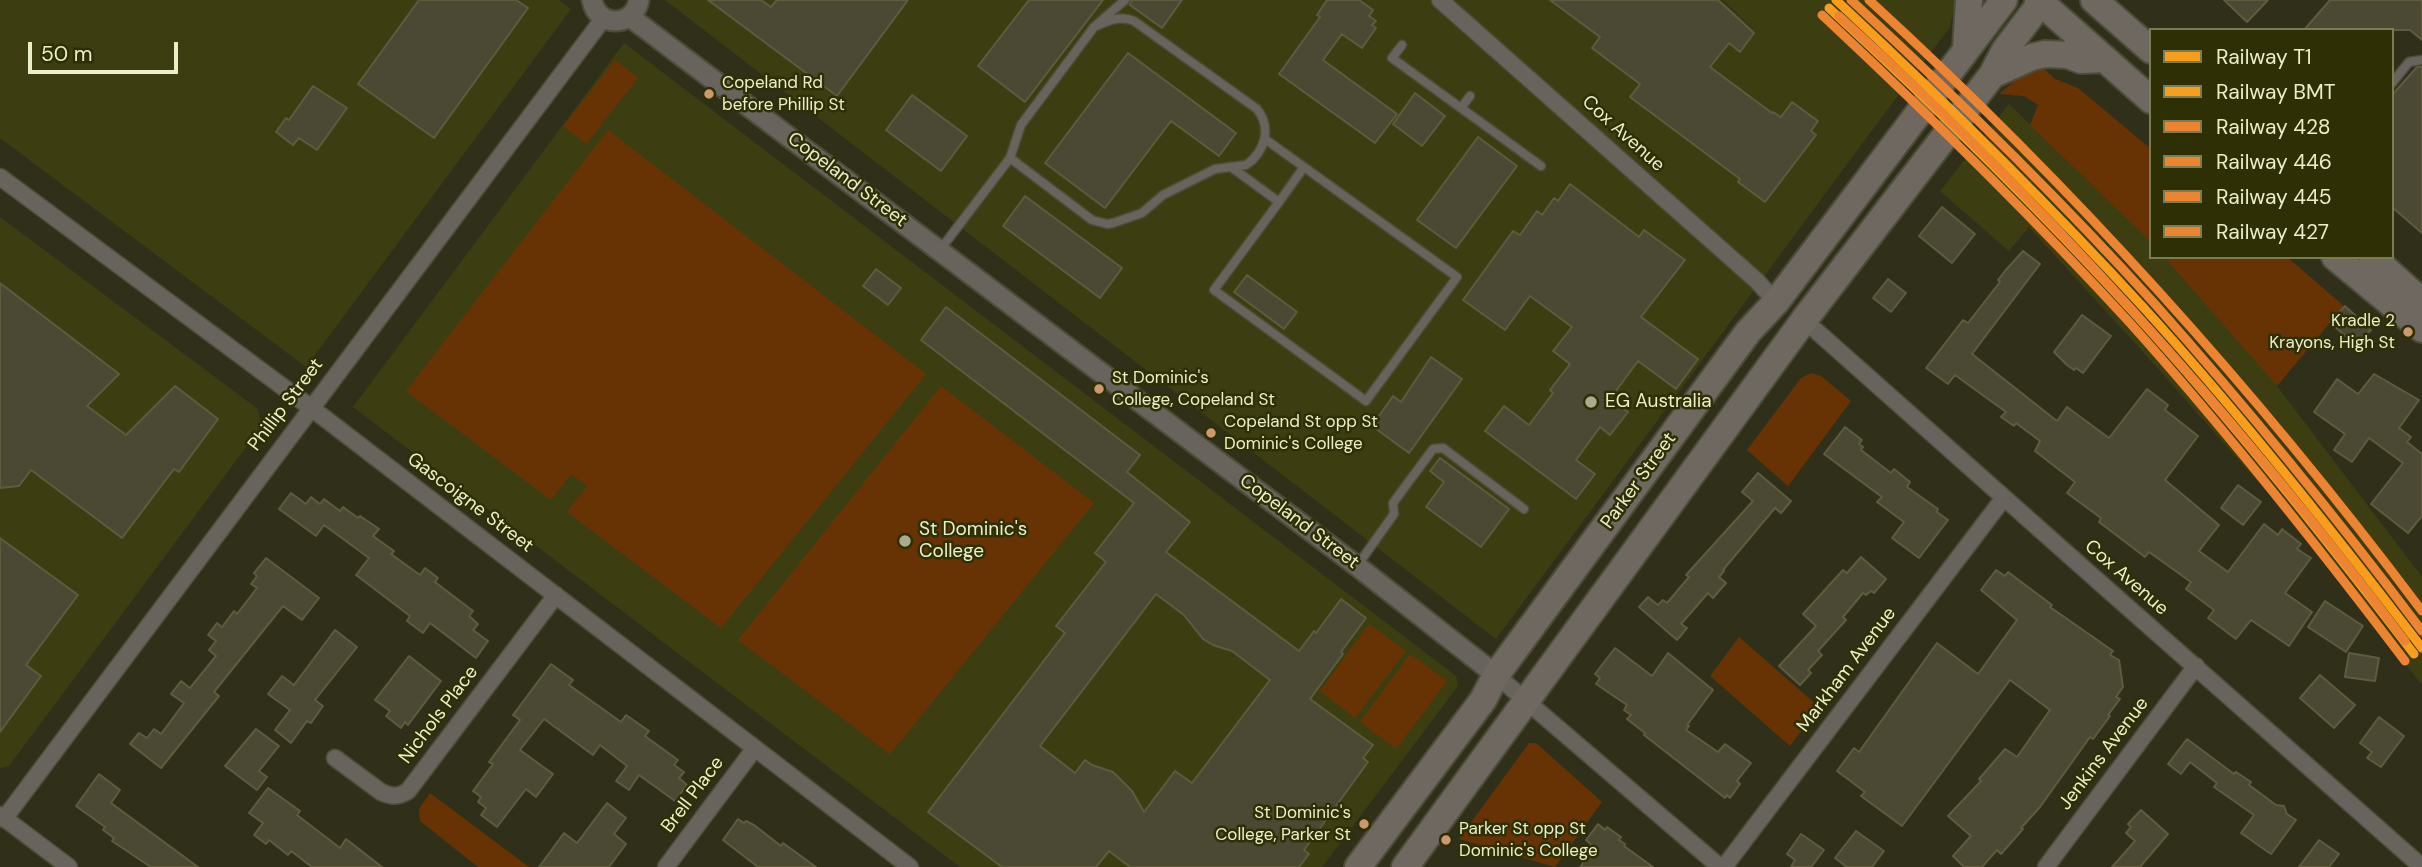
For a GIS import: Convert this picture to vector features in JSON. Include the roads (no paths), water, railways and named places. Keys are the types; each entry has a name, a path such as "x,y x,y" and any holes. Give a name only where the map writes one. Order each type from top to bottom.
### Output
{"highway":[{"path":"1962,54 1969,0"},
{"name":"Parker Street","path":"1357,867 1483,700 1496,675 1748,332 1776,302 2004,0"},
{"path":"2094,0 2143,43"},
{"path":"2118,0 2124,18 2143,43"},
{"name":"Parker Street","path":"1405,867 1804,320 1989,78 2005,50 2041,1"},
{"path":"2041,1 2149,98"},
{"path":"1989,78 2032,57 2045,54 2068,55 2081,60 2105,59"},
{"path":"2337,259 2422,329"},
{"path":"2374,259 2422,302"}],"street":[{"path":"592,0 597,13 603,19 618,22 634,8"},
{"name":"Cox Avenue","path":"1440,0 1757,281 1776,302"},
{"name":"Copeland Street","path":"634,8 940,250 1357,566 1528,700 1722,867"},
{"name":"Phillip Street","path":"2,817 603,19"},
{"name":"Gascoigne Street","path":"0,177 310,407 910,867"},
{"name":"Cox Avenue","path":"1804,320 2421,867"},
{"name":"Markham Avenue","path":"1722,867 2003,499"},
{"name":"Nichols Place","path":"335,758 381,792 399,796 408,791 556,595"},
{"name":"Jenkins Avenue","path":"2046,867 2196,666"},
{"name":"Brell Place","path":"666,867 755,748"},
{"path":"2,817 69,867"}],"lane":[{"path":"940,250 1010,158 1021,125 1094,27 1125,0"},
{"path":"1010,158 1091,220 1107,224 1142,213 1163,195 1215,169 1251,162 1265,139 1266,132 1261,114 1252,104 1126,18 1109,20 1094,27"},
{"path":"1402,44 1392,58 1541,166"},
{"path":"2394,81 2409,62 2422,60"},
{"path":"1461,108 1470,96"},
{"path":"1265,139 1304,167 1457,277 1366,401 1214,290 1304,167"},
{"path":"1231,167 1279,202"},
{"path":"1357,566 1394,514 1393,503 1433,449 1443,448 1524,509"}],"rail line":[{"name":"T1","path":"1836,0 1993,151 2143,307 2286,475 2422,648"},
{"name":"428","path":"1851,0 2006,148 2154,303 2291,464 2422,631"},
{"name":"445","path":"1869,0 2017,143 2159,292 2294,449 2422,611"},
{"name":"BMT","path":"1829,8 1986,158 2136,315 2278,482 2414,654"},
{"name":"446","path":"1822,15 1979,166 2130,323 2271,489 2405,661"},
{"name":"427","path":"1839,16 1991,162 2137,315 2275,475 2405,641"}],"place":[{"name":"Copeland Rd before Phillip St","path":"709,94"},
{"name":"Kradle 2 Krayons, High St","path":"2408,332"},
{"name":"St Dominic's College, Copeland St","path":"1099,389"},
{"name":"EG Australia","path":"1591,402"},
{"name":"Copeland St opp St Dominic's College","path":"1211,433"},
{"name":"St Dominic's College","path":"905,541"},
{"name":"St Dominic's College, Parker St","path":"1364,824"},
{"name":"Parker St opp St Dominic's College","path":"1446,840"}]}
